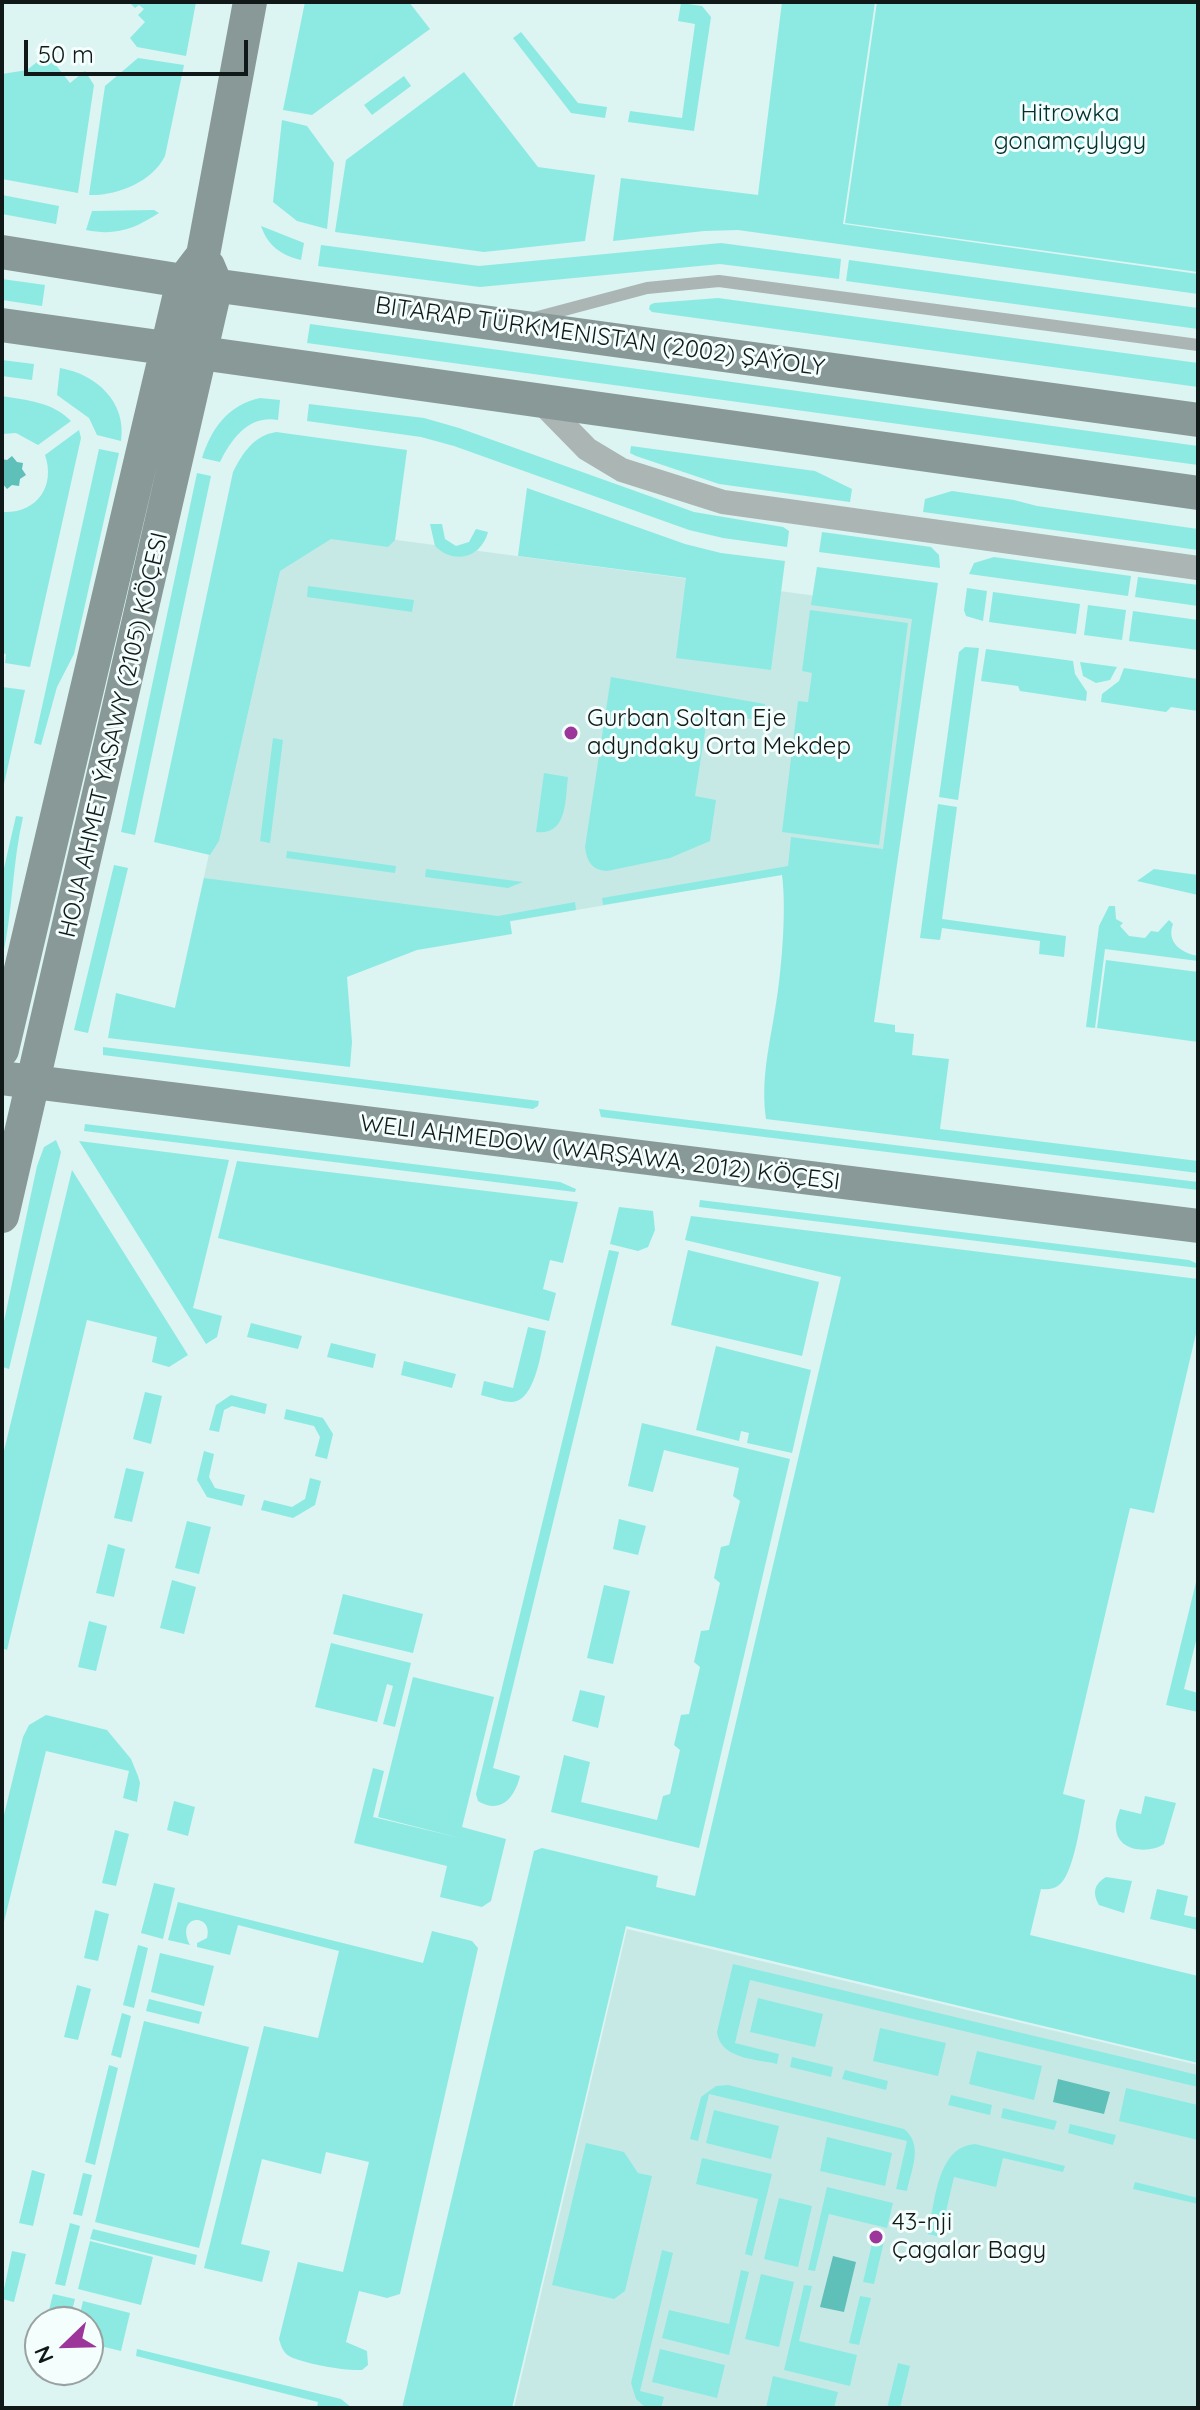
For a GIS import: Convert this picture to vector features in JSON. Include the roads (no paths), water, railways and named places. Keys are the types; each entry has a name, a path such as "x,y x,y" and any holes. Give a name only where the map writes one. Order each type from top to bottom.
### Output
{"main road":[{"name":"HOJA AHMET ÝASAWY (2105) KÖÇESI","path":"2,1216 18,1081 200,353 200,274 250,2"},
{"name":"BITARAP TÜRKMENISTAN (2002) ŞAÝOLY","path":"2,252 200,274 511,324 1198,420"},
{"name":"HOJA AHMET ÝASAWY (2105) KÖÇESI","path":"2,1050 167,349 200,274"},
{"path":"2,325 1198,493"},
{"name":"WELI AHMEDOW (WARŞAWA, 2012) KÖÇESI","path":"18,1081 1198,1226"}],"street":[{"path":"541,402 587,449 622,470 723,502 1198,568"}],"lane":[{"path":"511,324 647,288 719,281 1198,345"}],"place":[{"name":"Gurban Soltan Eje adyndaky Orta Mekdep","path":"571,733"},
{"name":"43-nji Çagalar Bagy","path":"876,2237"}],"park label":[{"name":"Hitrowka gonamçylygy","path":"1070,128"}]}
